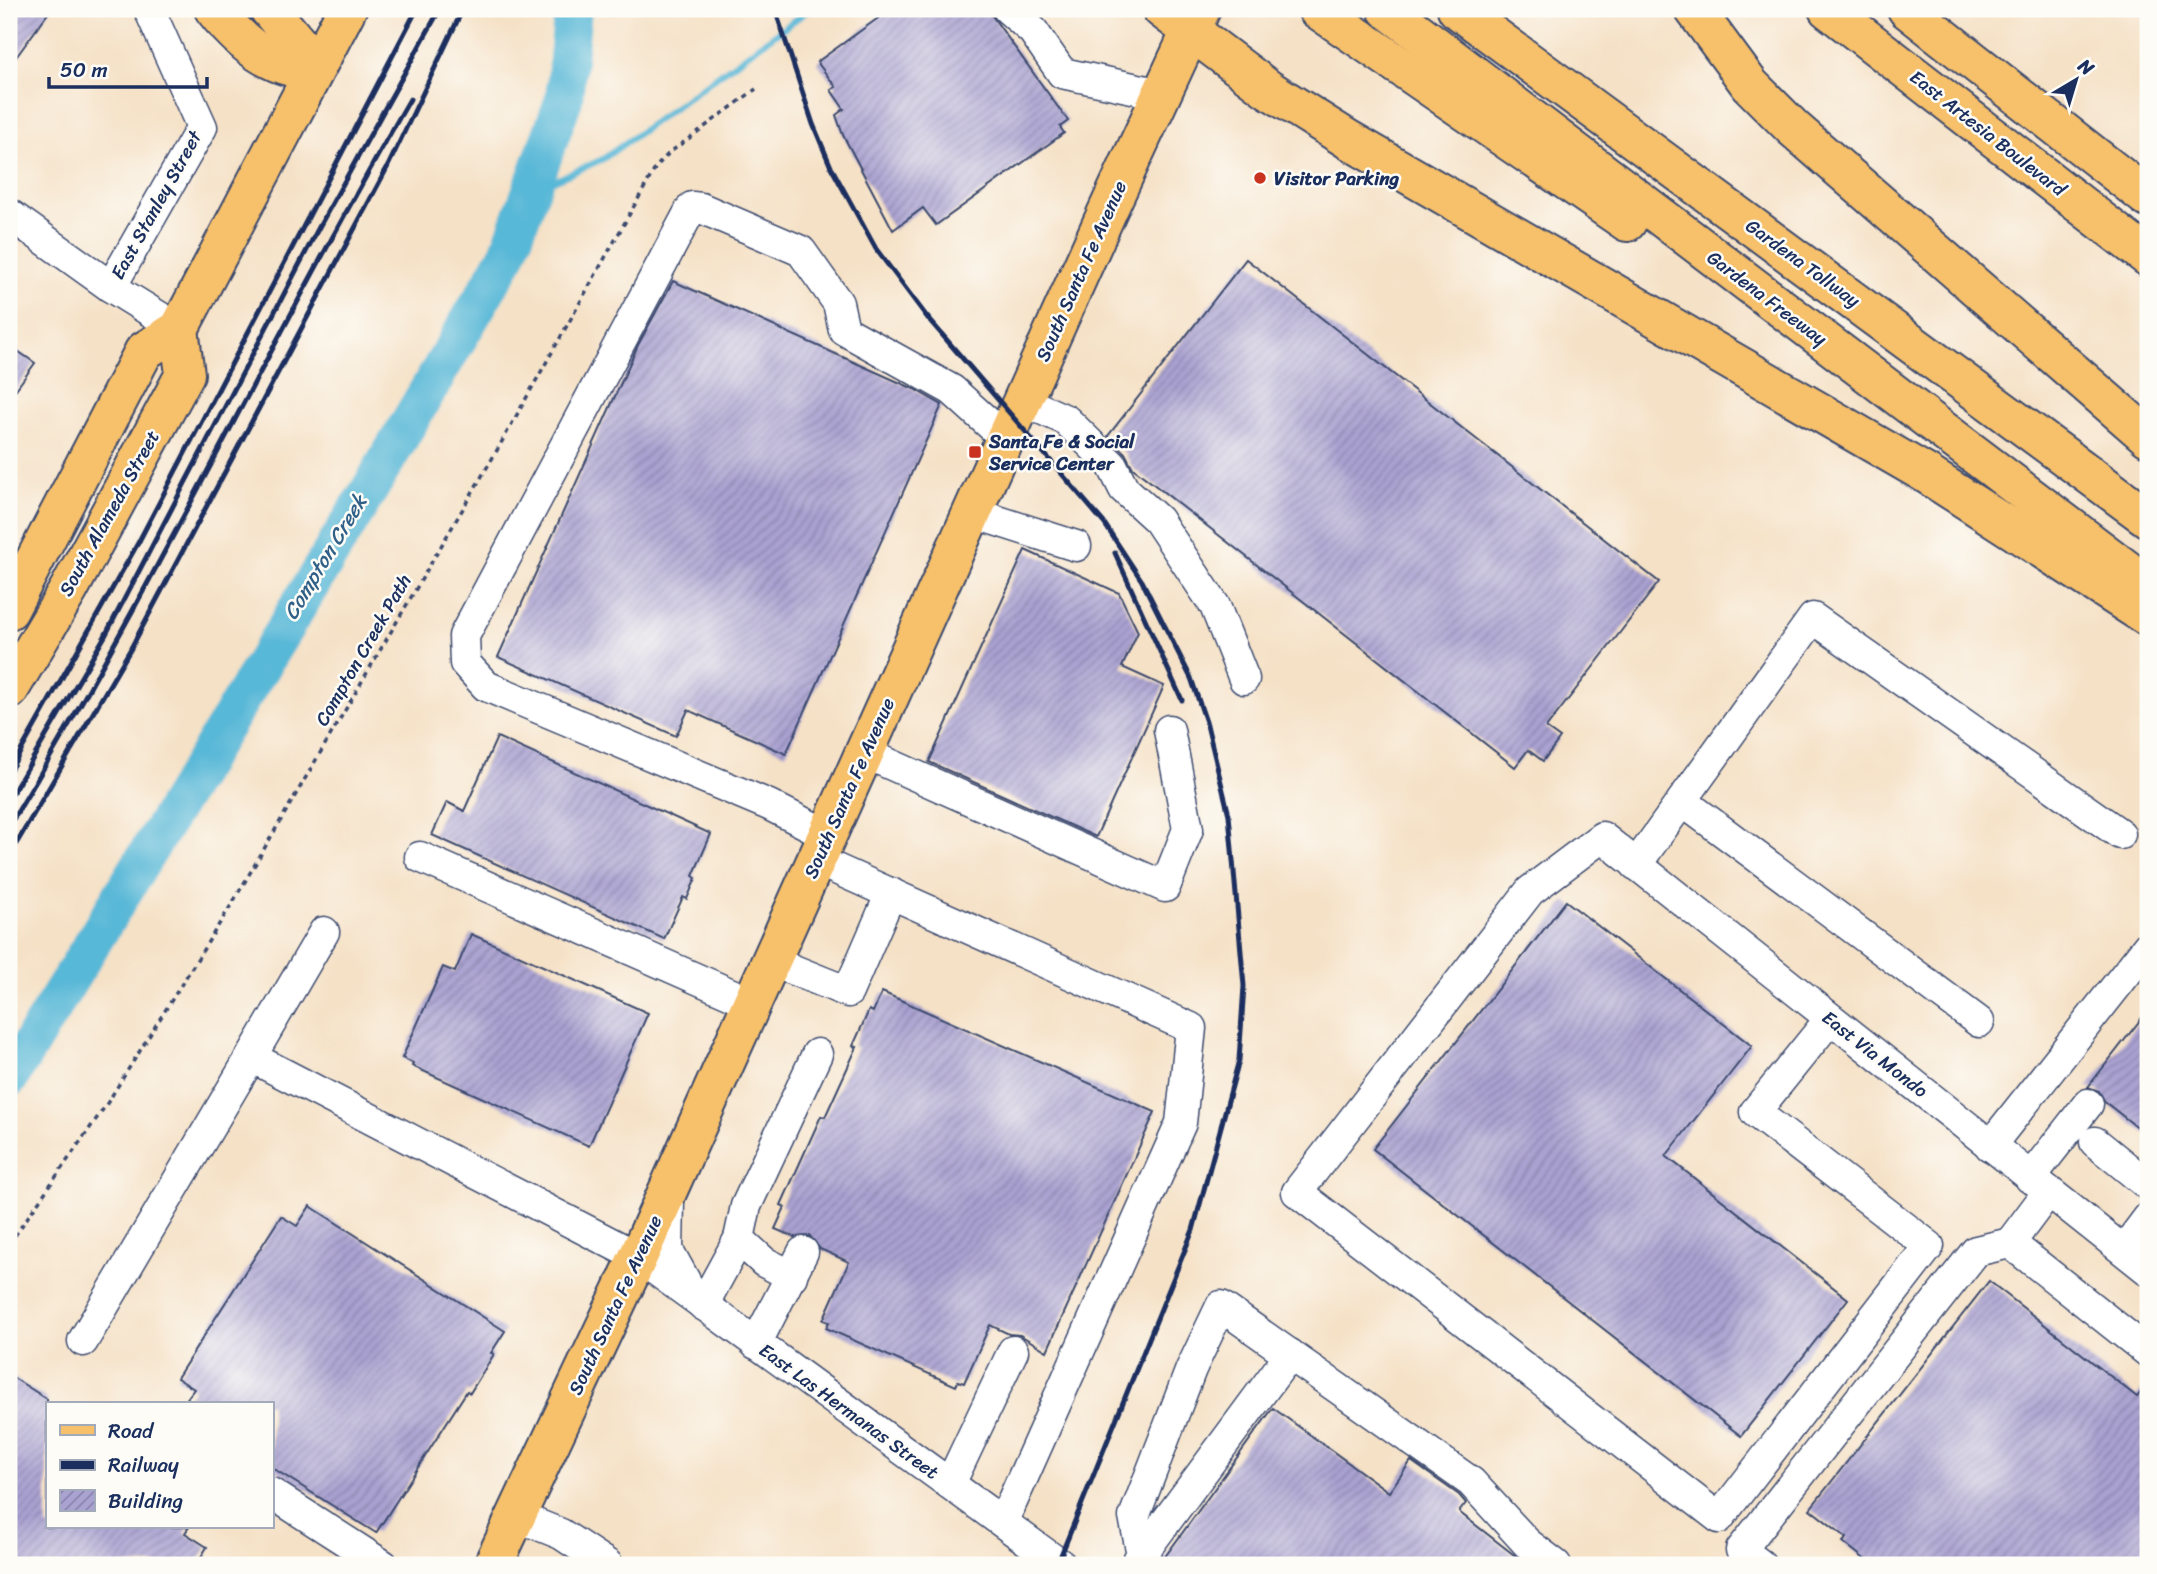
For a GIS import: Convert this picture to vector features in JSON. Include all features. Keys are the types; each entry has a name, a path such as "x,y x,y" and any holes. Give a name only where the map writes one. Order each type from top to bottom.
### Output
{"main road":[{"path":"214,9 232,32 256,51 295,70 314,69"},
{"path":"269,9 304,51 314,69"},
{"path":"9,610 144,351 179,329 348,9"},
{"path":"1317,9 1508,142 1938,428"},
{"name":"Gardena Freeway","path":"1387,9 2148,586"},
{"name":"Gardena Tollway","path":"1457,9 2148,518"},
{"path":"1491,9 2148,489"},
{"path":"1694,9 1743,77 1793,128 2148,437"},
{"name":"East Artesia Boulevard","path":"1828,9 2148,257"},
{"path":"1907,9 2148,198"},
{"path":"1184,16 1268,89 1349,140 1925,473 2148,617"},
{"name":"South Santa Fe Avenue","path":"493,1565 638,1257 1161,94 1184,16"},
{"path":"2061,188 2088,152"},
{"name":"South Alameda Street","path":"9,690 69,589 185,374 179,329"}],"street":[{"name":"East Stanley Street","path":"111,287 202,127 149,9"},
{"path":"1008,9 1033,31 1062,73 1102,84 1161,94"},
{"path":"1003,1522 1181,1123 1191,1028 891,893 822,848 769,805 486,686 465,663 464,636 692,207 701,208 801,251 838,303 844,330 952,390 1006,439"},
{"path":"9,214 111,287 179,329"},
{"path":"1023,401 1066,420 1112,465 1124,489 1158,520 1215,606 1244,679"},
{"path":"973,513 1076,546"},
{"path":"1636,865 1813,618 2120,834"},
{"path":"865,753 1165,887 1188,830 1169,730"},
{"path":"1682,801 1979,1022"},
{"name":"East Via Mondo","path":"1830,1018 1755,1112 1930,1246 1719,1518 1297,1192 1530,891 1602,837 2141,1263"},
{"path":"420,857 752,1003"},
{"path":"771,961 848,992 891,893"},
{"path":"83,1341 324,932"},
{"path":"1990,1146 2148,946"},
{"path":"670,1186 668,1250 700,1303 739,1239 746,1206 817,1054"},
{"name":"East Las Hermanas Street","path":"251,1057 638,1257 1061,1565"},
{"path":"1761,1565 1741,1550 1976,1251 2010,1242 2039,1185 2088,1104"},
{"path":"2095,1142 2148,1185"},
{"path":"2141,1263 2148,1218"},
{"path":"739,1239 764,1262 798,1264 756,1343"},
{"path":"2010,1242 2148,1352"},
{"path":"1138,1560 1134,1517 1191,1369 1221,1306 1471,1482 1527,1543 1556,1565"},
{"path":"950,1484 1013,1351"},
{"path":"1138,1560 1290,1354"},
{"path":"273,1494 383,1565"},
{"path":"516,1516 561,1534 608,1565"}],"path":[{"name":"Compton Creek Path","path":"9,1244 106,1105 233,902 496,453 656,167 669,153 757,89"}],"building":[{"path":"9,9 51,9 9,67"},
{"path":"891,9 987,9 1068,121 1060,127 1064,133 936,225 923,208 893,230 843,135 836,115 844,109 831,90 836,87 817,62"},
{"path":"1246,259 1659,582 1546,728 1560,738 1543,761 1528,750 1515,767 1133,468 1125,453 1108,436"},
{"path":"673,281 914,389 942,405 786,754 688,710 676,736 498,657 638,345"},
{"path":"9,345 35,363 9,399"},
{"path":"1025,550 1119,593 1138,632 1122,667 1164,686 1096,837 929,762"},
{"path":"497,737 711,834 693,876 696,878 687,899 683,897 664,939 432,835 447,802 464,811"},
{"path":"1566,901 1752,1046 1666,1156 1848,1299 1741,1436 1373,1149"},
{"path":"471,934 648,1013 589,1146 412,1066 413,1063 402,1058 443,967 455,972"},
{"path":"882,992 1155,1112 1047,1351 1020,1335 1009,1334 990,1325 964,1383 958,1381 956,1386 826,1328 829,1322 823,1320 849,1262 820,1249 810,1236 794,1237 775,1229 785,1207 781,1205 821,1116 825,1117 857,1047 853,1046 869,1010 873,1012"},
{"path":"2148,1010 2148,1136 2105,1102 2099,1091 2088,1087"},
{"path":"310,1206 505,1331 470,1393 467,1391 376,1533 273,1468 273,1402 184,1402 194,1389 177,1378 281,1216 297,1226"},
{"path":"1989,1281 2137,1397 2148,1383 2148,1565 1872,1565 1843,1542 1847,1538 1810,1509"},
{"path":"9,1375 47,1399 46,1528 188,1528 185,1533 207,1547 196,1565 9,1565"},
{"path":"1273,1408 1389,1492 1411,1461 1459,1495 1466,1503 1459,1512 1527,1565 1159,1565"}],"waterway":[{"name":"Compton Creek","path":"9,1079 371,487 508,254 564,99 573,9"},
{"path":"531,191 603,159 810,9"}],"railway":[{"path":"9,772 138,543 417,9"},
{"path":"9,799 105,636 319,227 440,9"},
{"path":"775,9 813,124 831,167 876,249 927,317 1104,523 1142,581 1191,678 1207,725 1229,815 1244,986 1239,1060 1193,1230 1057,1565"},
{"path":"9,856 130,650 388,166 462,11"},
{"path":"9,826 113,647 410,99"},
{"path":"1115,553 1182,700"}],"place":[{"name":"Visitor Parking","path":"1260,178"},
{"name":"Santa Fe & Social Service Center","path":"975,452"}]}
